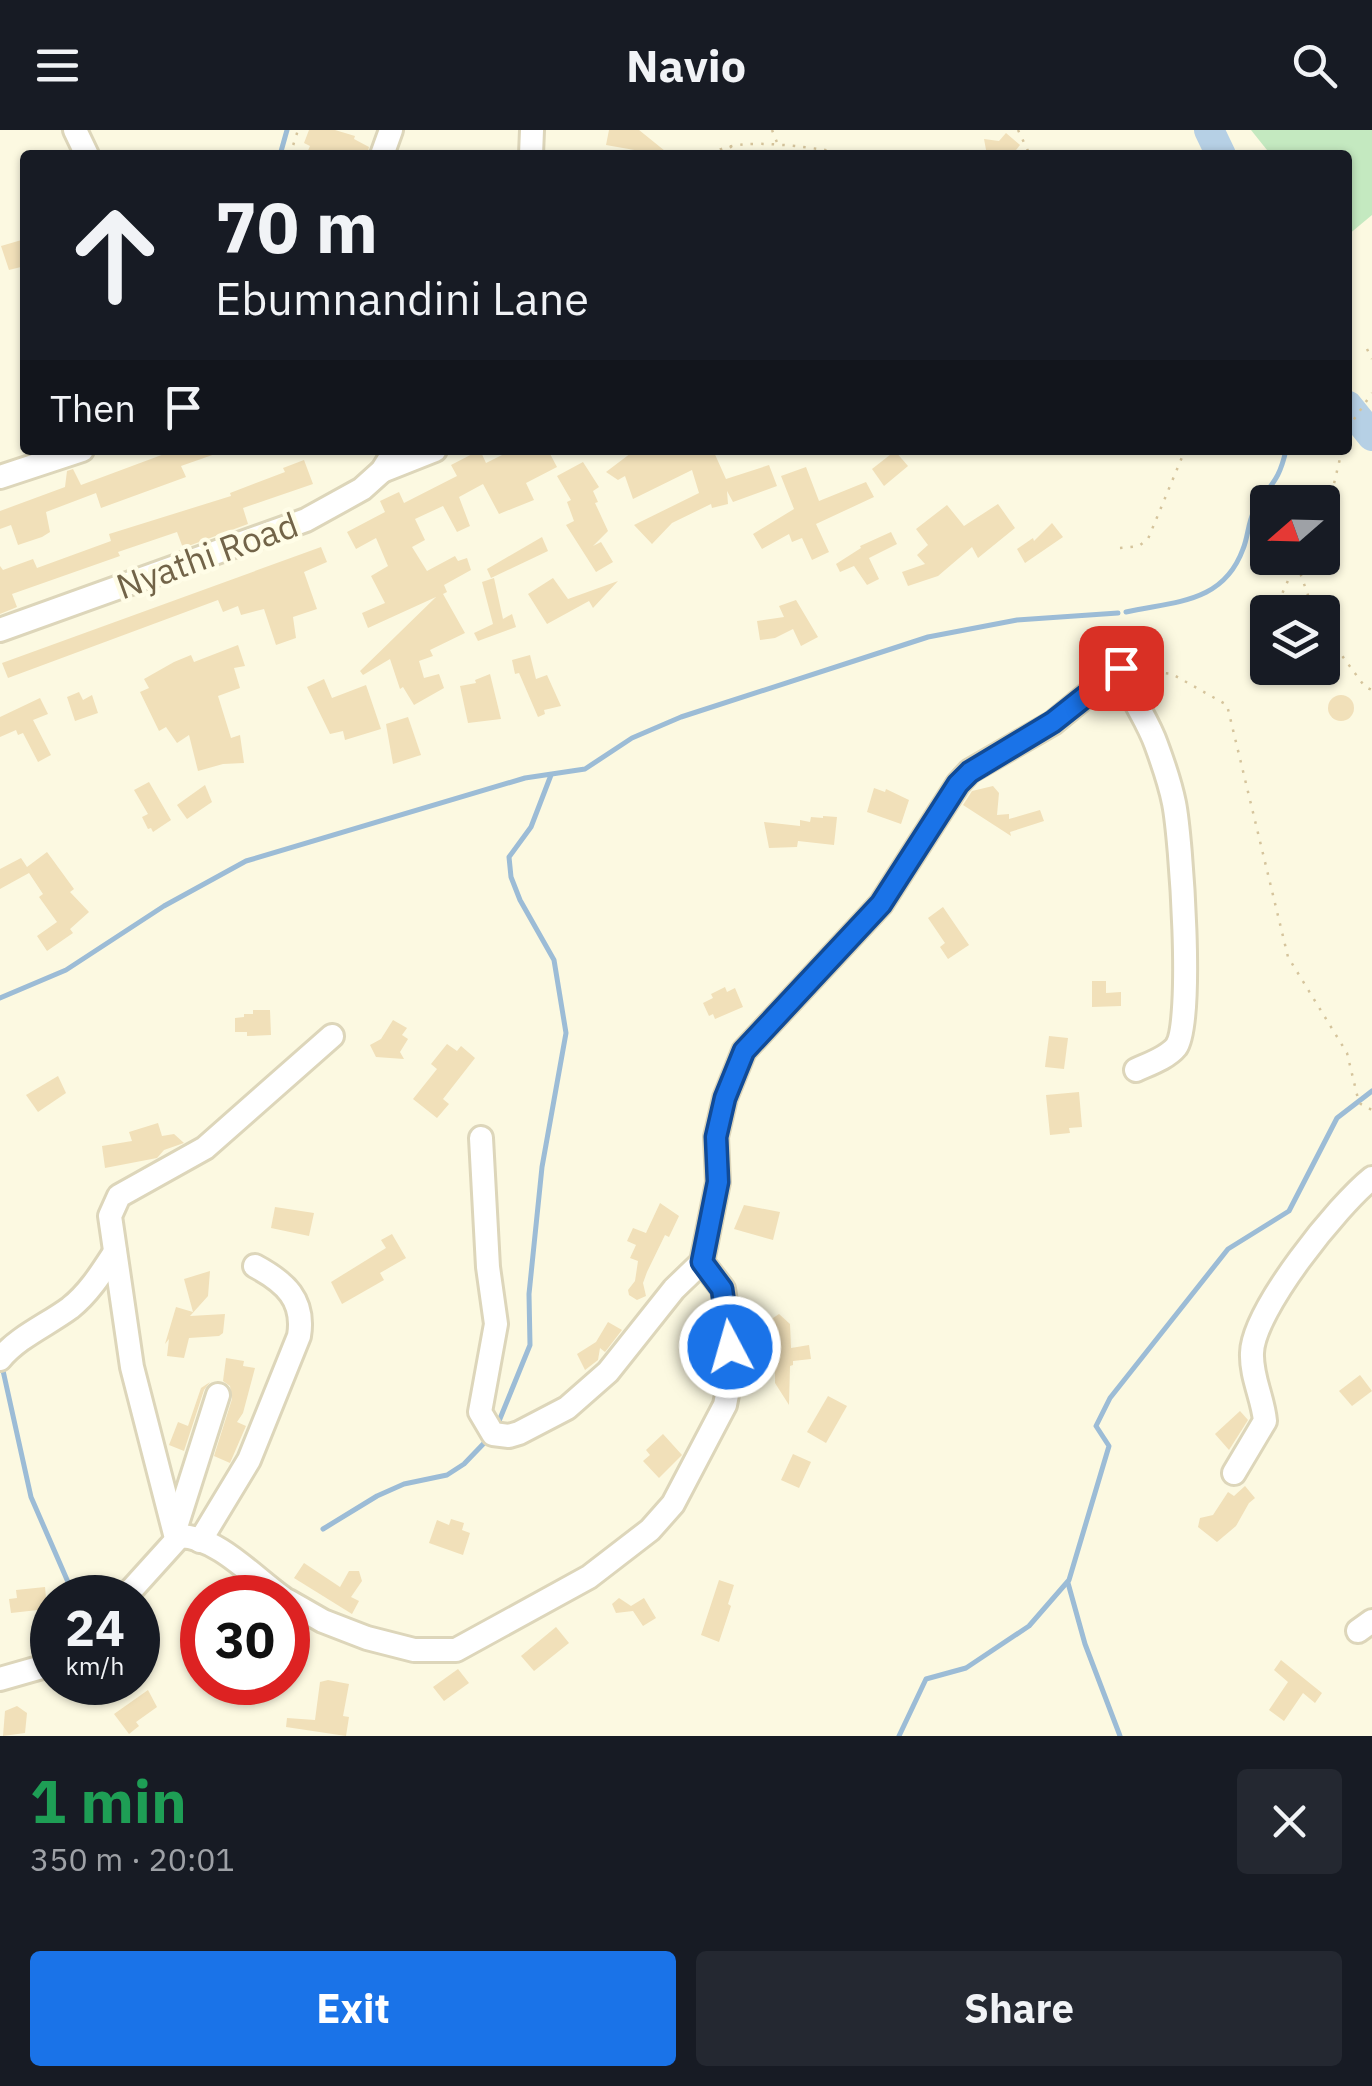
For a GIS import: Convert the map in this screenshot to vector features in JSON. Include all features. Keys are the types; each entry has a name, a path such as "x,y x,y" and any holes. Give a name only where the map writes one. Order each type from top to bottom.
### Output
{"street":[{"path":"0,477 67,455"},
{"name":"Nyathi Road","path":"0,630 306,520 337,506 382,471 392,455"},
{"path":"382,471 422,455"},
{"path":"481,1138 488,1267 496,1324 480,1412 494,1434 508,1436 567,1408 608,1372 674,1290 702,1262 718,1182 716,1137 725,1098 744,1051 881,904 958,784 970,772 1053,722 1121,668 1155,739 1174,805 1183,893 1184,1025 1176,1047 1136,1070"},
{"path":"175,1534 138,1398 110,1216 119,1196 206,1148 332,1036"},
{"path":"1234,1473 1265,1421 1253,1368 1254,1331 1330,1220 1372,1178"},
{"path":"0,1359 11,1345 75,1304 115,1252"},
{"path":"310,1613 367,1638 414,1650 456,1650 589,1577 650,1530 673,1504 725,1405 730,1374 728,1320 722,1289 702,1262"},
{"path":"200,1541 249,1460 302,1322 290,1289 255,1266"},
{"path":"142,1575 175,1534 218,1395"},
{"path":"175,1534 189,1536 222,1552 253,1575"},
{"path":"0,1679 30,1670"}],"path":[{"path":"772,130 779,146"},
{"path":"730,145 734,150"},
{"path":"717,150 730,145 815,150"},
{"path":"1367,349 1372,359"},
{"path":"1352,422 1372,393"},
{"path":"1120,548 1140,546 1148,540 1183,455"},
{"path":"1334,485 1341,455"},
{"path":"1340,651 1372,690"},
{"path":"1121,668 1172,674 1227,705 1288,957 1348,1053 1359,1103 1372,1110"}],"green space":[{"path":"1251,130 1372,130 1372,215 1352,232 1352,150 1267,150"}],"building":[{"path":"309,130 335,130 355,136 369,147 308,150 310,146 304,143"},
{"path":"609,130 639,130 664,150 634,150 606,145"},
{"path":"1006,133 1020,145 1016,150 986,150 984,139 999,141"},
{"path":"20,240 20,267 9,270 1,246"},
{"path":"162,455 212,455 181,466 186,477 101,508 96,493 46,512 50,532 42,537 18,545 11,525 0,529 0,511 65,487 67,471 73,469 81,485"},
{"path":"470,455 482,455 486,463 502,455 551,455 557,467 526,483 534,500 499,514 483,484 459,497 470,526 457,532 443,506 415,519 425,540 412,547 427,571 455,556 458,561 467,558 471,570 444,585 447,592 443,594 465,633 430,650 433,656 419,661 424,678 439,674 444,688 414,705 403,687 400,689 390,659 363,675 360,671 436,597 368,628 362,613 385,603 371,576 388,566 376,538 356,549 347,532 385,512 380,501 399,492 404,503 457,476 451,465"},
{"path":"628,455 715,455 726,479 769,465 777,486 733,502 727,491 728,504 712,508 711,504 672,523 652,544 634,525 699,493 692,470 633,499 625,476 618,480 606,472"},
{"path":"890,455 898,455 908,466 884,486 872,469"},
{"path":"304,460 313,484 243,508 248,524 183,548 177,532 118,552 120,556 12,594 17,607 0,614 0,566 3,570 33,559 37,568 111,541 109,534 231,496 230,493 285,472 283,468"},
{"path":"583,462 599,487 593,491 598,502 595,503 608,531 593,546 601,542 613,562 596,572 566,525 574,521 567,502 571,500 557,476"},
{"path":"806,467 819,501 866,482 874,497 816,524 829,552 812,560 802,538 792,542 789,534 762,549 753,534 794,509 781,476"},
{"path":"998,504 1015,528 978,558 972,547 938,576 908,586 902,572 925,564 917,555 928,545 916,529 947,505 964,526"},
{"path":"1052,523 1063,537 1025,563 1017,549 1033,538 1034,541"},
{"path":"891,532 897,544 869,558 879,579 867,585 854,566 840,572 836,564 860,546"},
{"path":"542,537 548,551 491,578 487,569"},
{"path":"321,547 327,562 304,572 317,609 293,617 296,638 276,645 264,609 241,615 238,606 223,612 218,600 8,678 2,663"},
{"path":"494,578 503,619 512,614 516,627 478,641 474,633 493,624 482,582"},
{"path":"553,578 568,599 618,581 593,608 589,601 547,624 528,594"},
{"path":"796,600 818,637 801,646 793,629 760,640 757,621 784,617 779,606"},
{"path":"238,645 245,666 234,668 240,688 218,696 231,738 240,735 244,763 198,771 189,735 177,743 166,727 159,731 140,692 149,688 144,679 191,655 194,662"},
{"path":"530,655 536,679 547,675 561,706 544,710 545,714 538,717 519,673 515,674 512,660"},
{"path":"490,674 501,719 468,723 460,686 476,683 475,680"},
{"path":"324,679 332,698 366,685 381,729 345,740 343,731 330,734 307,687"},
{"path":"79,692 83,700 92,695 98,713 75,721 67,697"},
{"path":"1341,695 1350,699 1354,708 1350,717 1341,721 1332,717 1328,708 1332,699"},
{"path":"40,698 48,714 33,720 51,755 38,762 23,733 18,735 16,730 0,737 0,717"},
{"path":"408,717 421,755 393,764 386,724"},
{"path":"149,782 171,820 153,832 142,817 148,814 134,790"},
{"path":"205,785 212,802 187,819 177,805"},
{"path":"993,786 999,793 997,815 1009,814 1009,819 1040,810 1044,821 1010,832 1011,836 963,805 972,791"},
{"path":"874,788 909,800 901,824 867,812"},
{"path":"811,817 837,817 834,845 798,841 797,847 769,848 764,822 800,826 800,820 810,822"},
{"path":"47,852 74,889 70,892 89,912 70,929 73,933 47,951 37,936 57,922 39,897 43,894 29,873 0,889 0,869 21,858 27,867"},
{"path":"943,907 969,945 948,959 940,947 945,943 928,918"},
{"path":"1092,981 1106,981 1106,993 1121,992 1121,1006 1092,1007"},
{"path":"725,987 727,992 735,988 743,1007 715,1019 703,1003"},
{"path":"253,1010 270,1010 271,1035 235,1032 235,1018 253,1014"},
{"path":"393,1020 407,1028 402,1035 408,1039 400,1052 404,1059 376,1057 370,1045 381,1039"},
{"path":"1049,1036 1068,1038 1064,1069 1045,1067"},
{"path":"447,1044 457,1051 461,1046 475,1058 443,1099 449,1104 437,1118 413,1099 437,1069 431,1064"},
{"path":"58,1076 66,1093 38,1112 26,1095"},
{"path":"1079,1092 1082,1127 1050,1135 1046,1095"},
{"path":"158,1123 162,1136 174,1134 184,1143 164,1150 157,1158 105,1168 102,1146 132,1141 129,1132"},
{"path":"660,1203 679,1216 647,1272 643,1283 646,1296 637,1300 628,1290 635,1281 638,1261 630,1258 636,1245 627,1241 633,1228 646,1233"},
{"path":"744,1205 780,1212 773,1240 734,1229"},
{"path":"275,1207 314,1213 309,1236 271,1228"},
{"path":"392,1234 406,1258 380,1273 384,1280 342,1304 331,1282 386,1248 381,1240"},
{"path":"210,1271 208,1296 190,1316 225,1314 223,1333 189,1338 184,1358 167,1356 169,1339 165,1344 176,1307 193,1312 184,1279"},
{"path":"779,1314 790,1324 791,1348 809,1345 811,1359 793,1361 790,1366 789,1405 775,1383 775,1364 763,1365 759,1341 772,1340 767,1322"},
{"path":"608,1322 622,1330 605,1352 600,1348 598,1360 585,1370 577,1354 596,1342"},
{"path":"226,1358 244,1361 243,1366 255,1368 237,1422 246,1426 230,1463 214,1456 232,1399 230,1386 223,1381"},
{"path":"1360,1375 1372,1391 1352,1406 1339,1391"},
{"path":"210,1382 184,1451 169,1445 178,1422 188,1426 201,1388"},
{"path":"828,1396 847,1406 826,1443 807,1432"},
{"path":"1240,1411 1248,1420 1229,1450 1215,1434"},
{"path":"663,1434 682,1455 659,1478 643,1461 650,1455 646,1450"},
{"path":"793,1454 811,1462 799,1488 781,1480"},
{"path":"1245,1486 1255,1498 1236,1526 1217,1542 1198,1527 1200,1518 1213,1515 1228,1492 1234,1496"},
{"path":"451,1519 464,1523 462,1530 470,1533 463,1555 429,1543 437,1520 449,1525"},
{"path":"304,1563 340,1587 349,1571 359,1571 362,1581 351,1597 359,1601 352,1614 310,1588 310,1575 296,1575"},
{"path":"719,1580 734,1585 719,1642 701,1635"},
{"path":"30,1589 30,1611 11,1613 9,1599 17,1598 16,1590"},
{"path":"619,1598 631,1606 644,1598 656,1618 643,1626 633,1611 616,1613 612,1604"},
{"path":"556,1627 569,1643 534,1671 521,1656"},
{"path":"1281,1660 1322,1693 1315,1703 1303,1693 1284,1721 1269,1710 1288,1682 1274,1670"},
{"path":"458,1669 469,1683 444,1701 433,1687"},
{"path":"320,1682 349,1684 343,1716 349,1717 346,1736 286,1727 287,1718 315,1720"},
{"path":"127,1705 157,1707 136,1722 139,1726 129,1734 114,1714"},
{"path":"17,1706 27,1713 25,1733 3,1736 5,1711"}],"waterway":[{"path":"281,150 287,130"},
{"path":"1209,130 1219,150"},
{"path":"1352,411 1372,436"},
{"path":"1126,612 1195,597 1223,580 1243,549 1250,520 1276,478 1285,455"},
{"path":"0,998 66,970 164,906 246,861 525,778 585,769 632,738 681,717 928,637 1017,620 1118,613"},
{"path":"497,1426 530,1345 529,1294 542,1167 566,1033 554,960 520,900 511,877 509,857 531,827 551,775"},
{"path":"899,1736 926,1679 966,1668 1029,1626 1069,1580 1109,1446 1096,1426 1110,1398 1228,1249 1289,1211 1337,1118 1372,1091"},
{"path":"2,1366 31,1497 65,1575"},
{"path":"323,1529 404,1484 447,1475 488,1439"},
{"path":"1068,1583 1085,1644 1120,1736"}],"route":[{"path":"730,1347 722,1289 702,1262 718,1182 716,1137 725,1098 744,1051 881,904 958,784 970,772 1053,722 1121,668"}]}
